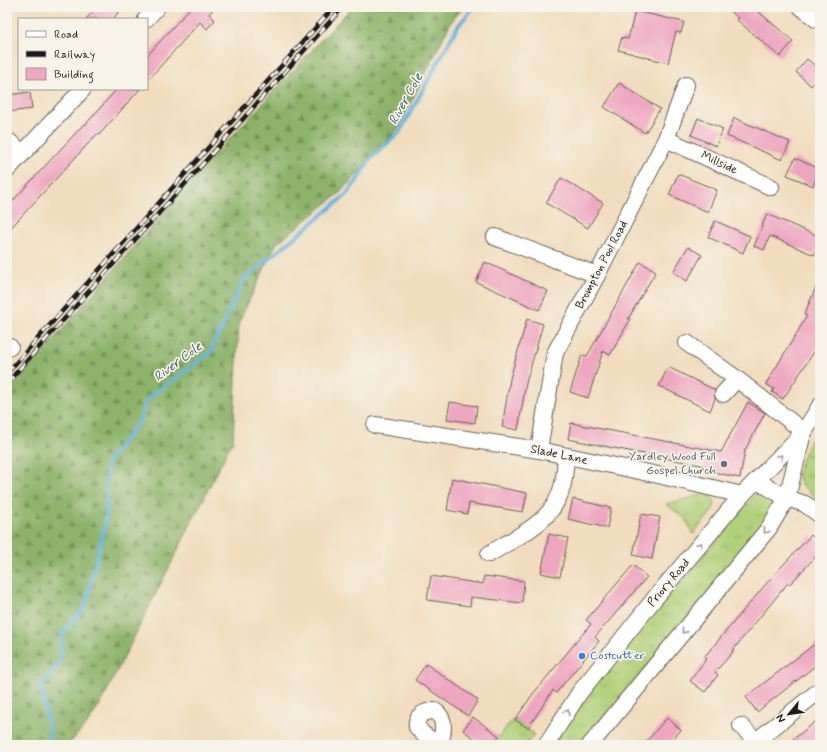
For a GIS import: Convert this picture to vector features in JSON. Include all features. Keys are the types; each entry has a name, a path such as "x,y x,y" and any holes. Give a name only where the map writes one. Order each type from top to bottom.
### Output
{"street":[{"path":"147,18 157,7"},
{"path":"801,7 816,19"},
{"name":"Brompton Pool Road","path":"538,450 555,353 597,275 666,138 686,85"},
{"path":"7,170 82,90"},
{"name":"Millside","path":"666,138 771,187"},
{"path":"7,140 24,153"},
{"path":"495,237 597,275"},
{"path":"687,343 737,379 804,432"},
{"path":"723,394 737,379"},
{"name":"Priory Road","path":"546,745 580,692 655,598 742,495 804,432 820,406"},
{"name":"Slade Lane","path":"375,425 538,450 658,475 742,495"},
{"name":"Priory Road","path":"590,745 769,528 787,498 804,432"},
{"path":"489,554 538,524 554,505 562,488 566,456"},
{"path":"757,481 787,498 805,504 820,515"},
{"path":"741,726 754,743 820,690"}],"green space":[{"path":"352,7 463,7 451,22 397,130 341,192 276,244 239,322 233,440 101,703 87,724 68,745 7,745 7,393 197,174"},
{"path":"820,424 820,501 801,484 798,476 801,461"},
{"path":"757,493 763,493 773,502 773,507 764,526 580,745 553,745 582,702 619,654"},
{"path":"705,494 711,496 715,502 713,510 693,534 686,519 666,504"},
{"path":"513,719 534,734 526,745 492,745"}],"building":[{"path":"97,7 123,7 114,18 87,18"},
{"path":"191,7 215,7 209,14 215,20 207,29 200,22 148,80 148,55"},
{"path":"725,7 753,7 793,41 780,57 736,19 738,18"},
{"path":"635,11 684,22 681,33 676,32 668,63 618,50 622,37 628,39"},
{"path":"807,59 820,70 820,76 811,86 796,72"},
{"path":"619,83 660,109 645,133 604,107"},
{"path":"116,90 139,90 99,135 97,134 7,232 7,207 84,124 85,125"},
{"path":"30,92 32,109 8,112 7,95"},
{"path":"698,118 723,129 716,146 691,135"},
{"path":"734,118 790,142 782,160 727,136"},
{"path":"795,158 820,169 813,186 787,175"},
{"path":"678,174 717,190 708,212 669,195"},
{"path":"561,178 603,203 588,228 546,203"},
{"path":"767,214 820,237 820,242 814,255 770,236 764,250 754,246"},
{"path":"715,221 750,236 743,253 708,237"},
{"path":"688,247 702,255 687,281 673,272"},
{"path":"485,262 548,291 539,310 476,282"},
{"path":"640,262 656,271 628,319 630,320 610,355 603,351 588,398 570,392 582,355 587,356"},
{"path":"820,278 820,343 783,399 772,392 774,389 766,384 807,316 804,315"},
{"path":"527,319 543,324 526,383 518,430 502,427 510,379"},
{"path":"668,367 715,390 715,399 710,411 659,386"},
{"path":"450,402 477,406 475,423 447,419"},
{"path":"748,402 765,413 745,450 740,478 704,470 705,466 568,439 571,423 721,452"},
{"path":"452,478 527,493 523,512 469,503 467,514 447,510"},
{"path":"573,499 611,508 607,528 568,519"},
{"path":"641,514 660,517 652,559 633,555"},
{"path":"549,534 568,538 560,577 541,573"},
{"path":"811,535 820,543 820,552 790,584 788,583 732,651 733,652 715,672 718,675 705,692 690,681 706,659 704,657 772,577"},
{"path":"633,565 647,577 595,637 599,641 556,693 553,690 528,728 515,720 532,695 591,624 586,620"},
{"path":"431,576 483,584 484,576 524,581 522,603 471,597 470,606 427,600"},
{"path":"820,640 820,662 757,712 746,697"},
{"path":"426,664 478,700 468,716 415,680"},
{"path":"473,717 499,736 492,745 482,745 463,730"},
{"path":"667,718 681,730 667,745 643,745"},
{"path":"820,718 820,741 814,745 786,745"}],"waterway":[{"name":"River Cole","path":"47,745 50,736 41,685 60,662 62,634 85,607 106,520 107,462 138,423 148,398 210,353 244,279 345,196 371,158 399,133 458,26 474,7"}],"railway":[{"path":"7,373 334,7"},
{"path":"7,383 343,7"}],"place":[{"name":"Yardley Wood Full Gospel Church","path":"724,464"},
{"name":"Costcutter","path":"582,656"}]}
